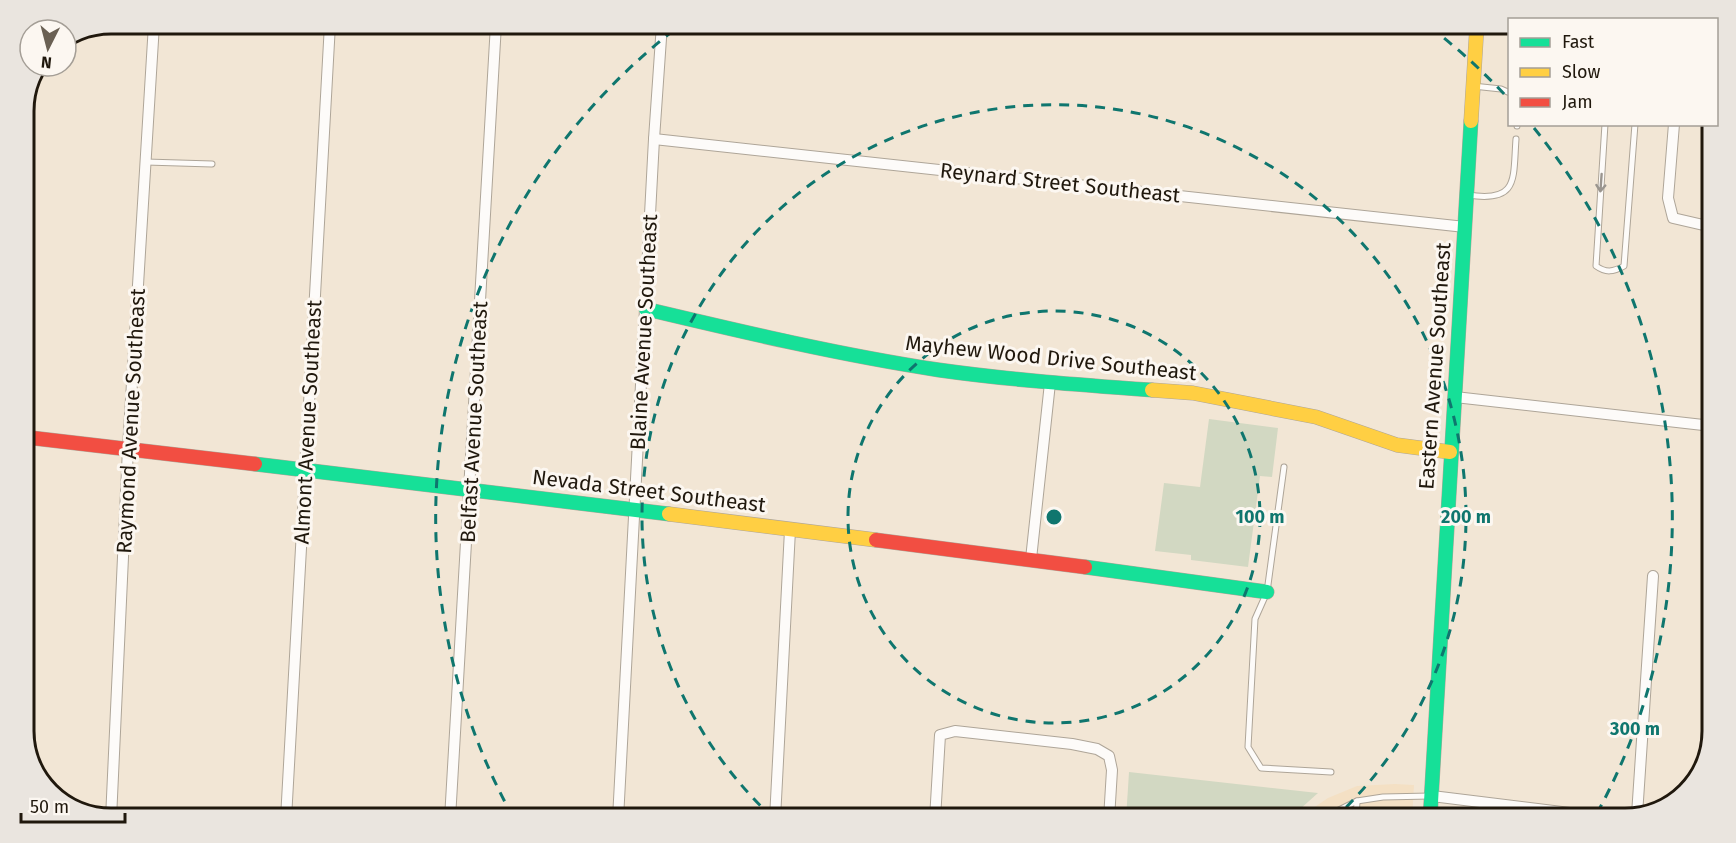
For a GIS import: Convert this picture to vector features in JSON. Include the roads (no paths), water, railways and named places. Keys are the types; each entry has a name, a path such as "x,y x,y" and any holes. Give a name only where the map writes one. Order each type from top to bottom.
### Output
{"street":[{"name":"Raymond Avenue Southeast","path":"112,808 129,448 153,34"},
{"name":"Almont Avenue Southeast","path":"287,808 329,34"},
{"name":"Belfast Avenue Southeast","path":"451,808 495,34"},
{"name":"Blaine Avenue Southeast","path":"619,808 661,34"},
{"name":"Eastern Avenue Southeast","path":"1431,808 1450,452 1476,34"},
{"path":"1674,126 1668,198 1673,218 1701,225"},
{"name":"Reynard Street Southeast","path":"654,139 1465,227"},
{"name":"Mayhew Wood Drive Southeast","path":"646,309 781,341 939,370 1050,383 1193,393 1316,417 1398,445 1450,452"},
{"path":"1031,559 1050,383"},
{"path":"1455,397 1702,425"},
{"name":"Nevada Street Southeast","path":"35,438 1031,559 1267,592"},
{"path":"776,808 790,530"},
{"path":"1638,807 1653,576"},
{"path":"936,808 940,735 956,731 1097,749 1109,756 1112,770 1110,808"},
{"path":"1432,796 1529,808"}],"lane":[{"path":"1473,86 1501,89 1508,92"},
{"path":"1605,126 1596,266 1603,272 1614,271 1624,266 1635,126"},
{"path":"1467,195 1485,197 1502,195 1508,189 1512,179 1516,139"},
{"path":"146,162 212,164"},
{"path":"1284,467 1267,592 1255,620 1248,747 1261,768 1331,772"},
{"path":"1343,808 1357,801 1383,797 1432,796"},
{"path":"1357,801 1357,808"}]}
